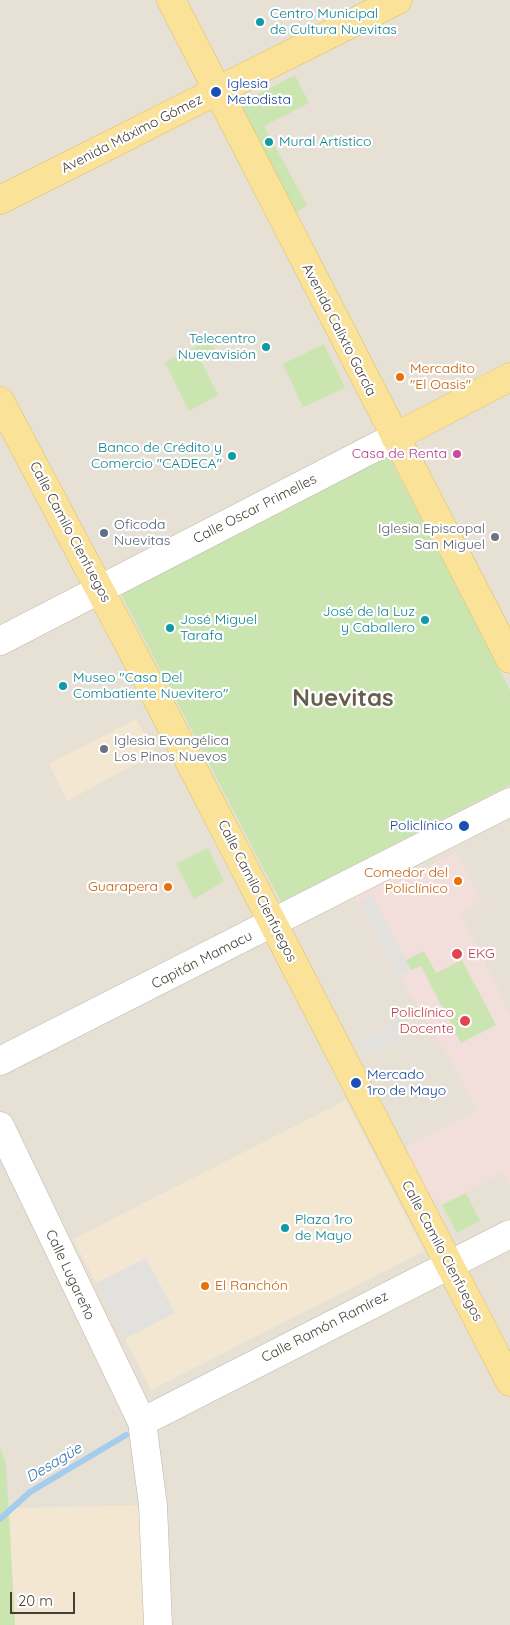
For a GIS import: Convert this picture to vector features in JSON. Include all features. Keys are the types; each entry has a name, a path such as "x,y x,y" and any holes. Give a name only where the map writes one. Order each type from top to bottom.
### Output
{"main road":[{"name":"Avenida Calixto García","path":"171,0 216,92 510,659"},
{"name":"Avenida Máximo Gómez","path":"0,200 398,0"},
{"name":"Calle Oscar Primelles","path":"395,437 510,378"},
{"name":"Calle Camilo Cienfuegos","path":"0,401 100,588 510,1382"}],"street":[{"name":"Calle Oscar Primelles","path":"0,641 395,437"},
{"name":"Capitán Mamacu","path":"0,1061 274,924 510,802"},
{"name":"Calle Lugareño","path":"0,1126 142,1422 153,1505 158,1625"},
{"name":"Calle Ramón Ramírez","path":"142,1422 510,1234"}],"shaded area":[{"path":"0,0 510,0 510,1625 0,1625"},
{"path":"136,719 156,753 67,801 49,764"},
{"name":"Policlínico Docente","path":"456,852 482,900 461,912 510,1014 510,1185 504,1173 442,1205 438,1198 419,1206 391,1154 477,1111 453,1065 399,977 348,886 408,855 417,872"},
{"path":"372,895 411,970 399,977 359,901"},
{"path":"401,1020 408,1034 366,1057 359,1041"},
{"path":"346,1100 424,1251 151,1390 73,1239"},
{"path":"146,1258 175,1313 125,1339 96,1283"},
{"path":"153,1505 158,1625 15,1625 9,1508"}],"green space":[{"path":"295,75 309,103 264,126 307,205 294,214 235,106"},
{"path":"210,340 215,349 199,357 218,395 189,411 165,362"},
{"path":"324,344 345,388 303,407 283,364"},
{"path":"388,455 510,690 510,785 281,902 120,592"},
{"path":"208,848 224,881 194,899 176,864"},
{"path":"424,951 436,973 462,960 496,1025 461,1043 421,966 411,970 406,960"},
{"path":"466,1193 480,1221 457,1233 442,1205"},
{"path":"0,1447 6,1464 15,1625 0,1625"}],"waterway":[{"name":"Desagüe","path":"0,1519 30,1492 126,1435"}],"place":[{"name":"Centro Municipal de Cultura Nuevitas","path":"260,22"},
{"name":"Iglesia Metodista","path":"216,92"},
{"name":"Mural Artístico","path":"269,142"},
{"name":"Telecentro Nuevavisión","path":"266,347"},
{"name":"Mercadito \"El Oasis\"","path":"400,377"},
{"name":"Casa de Renta","path":"457,454"},
{"name":"Banco de Crédito y Comercio \"CADECA\"","path":"232,456"},
{"name":"Oficoda Nuevitas","path":"104,533"},
{"name":"Iglesia Episcopal San Miguel","path":"495,537"},
{"name":"José de la Luz y Caballero","path":"425,620"},
{"name":"José Miguel Tarafa","path":"170,628"},
{"name":"Museo \"Casa Del Combatiente Nuevitero\"","path":"63,686"},
{"name":"Iglesia Evangélica Los Pinos Nuevos","path":"104,749"},
{"name":"Policlínico","path":"464,826"},
{"name":"Comedor del Policlínico","path":"458,881"},
{"name":"Guarapera","path":"168,887"},
{"name":"EKG","path":"457,954"},
{"name":"Policlínico Docente","path":"465,1021"},
{"name":"Mercado 1ro de Mayo","path":"356,1083"},
{"name":"Plaza 1ro de Mayo","path":"285,1228"},
{"name":"El Ranchón","path":"205,1286"}],"district":[{"name":"Nuevitas","path":"343,699"}]}
